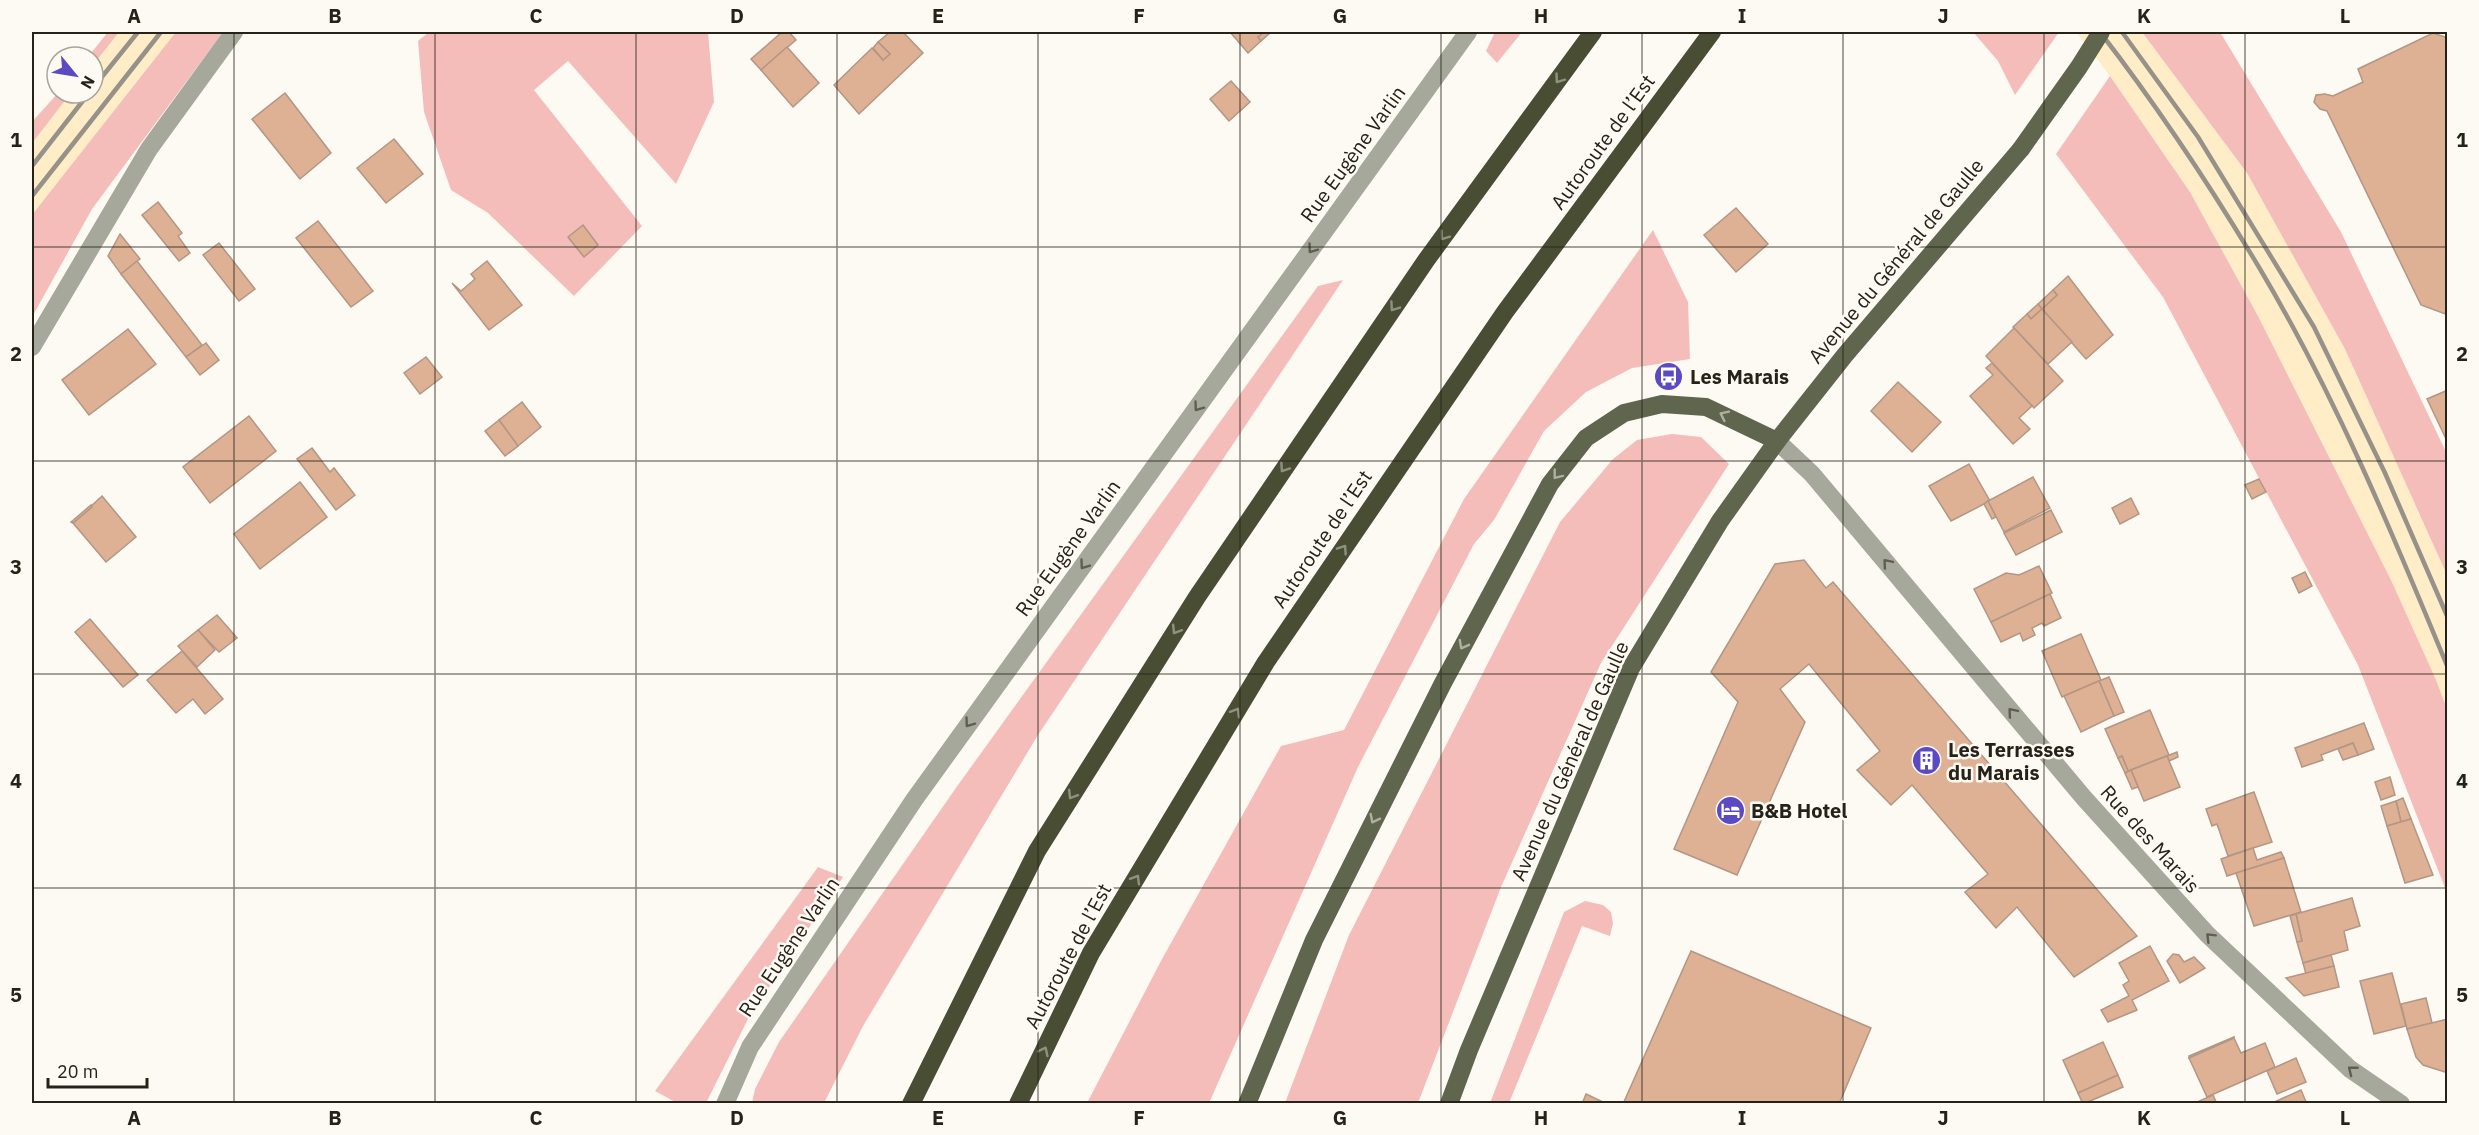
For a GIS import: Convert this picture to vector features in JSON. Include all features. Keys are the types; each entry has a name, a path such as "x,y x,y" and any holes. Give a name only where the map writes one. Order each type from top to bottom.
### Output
{"highway":[{"path":"910,1104 1037,852 1197,597 1420,268 1593,32"},
{"name":"Autoroute de l’Est","path":"1018,1104 1091,953 1266,662 1506,312 1713,32"}],"main road":[{"name":"Avenue du Général de Gaulle","path":"1449,1104 1469,1050 1631,668 1728,509 1777,441 1845,355 2021,149 2101,32"},
{"path":"1247,1104 1314,940 1443,683 1550,484 1586,438 1624,413 1662,404 1706,406 1777,441"}],"street":[{"path":"32,347 149,149 234,32"},
{"name":"Rue Eugène Varlin","path":"725,1104 750,1047 914,800 1468,32"},
{"name":"Rue des Marais","path":"1777,441 1812,474 2084,798 2207,934 2350,1070 2401,1104"}],"shaded area":[{"path":"108,32 223,32 92,209 32,317 32,122 47,105 105,105 105,45 98,45"},
{"path":"108,32 119,32 105,50 105,45 98,45"},
{"path":"176,32 223,32 92,209 32,317 32,215"},
{"path":"429,32 708,32 714,102 676,184 568,61 534,90 642,226 574,296 488,213 451,190 424,112 418,41"},
{"path":"1495,32 1522,32 1497,63 1486,51"},
{"path":"1973,32 2059,32 2015,95 1998,61"},
{"path":"2076,32 2142,32 2247,173 2345,349 2447,575 2447,709 2391,580 2258,316 2190,192 2110,76"},
{"path":"2142,32 2220,32 2341,232 2447,454 2447,575 2345,349 2247,173"},
{"path":"2110,76 2190,192 2258,316 2391,580 2436,680 2447,709 2447,893 2358,665 2163,297 2056,154"},
{"path":"47,105 62,105 32,143 32,122"},
{"path":"1653,230 1688,302 1690,359 1632,368 1586,392 1544,431 1494,520 1474,544 1358,767 1209,1103 1087,1103 1162,959 1281,746 1344,730 1464,499"},
{"path":"1343,280 1038,735 863,1026 824,1103 752,1103 755,1089 779,1042 958,785 1318,286"},
{"path":"1672,434 1701,437 1729,464 1601,663 1501,887 1418,1103 1285,1103 1349,935 1560,522 1613,459 1637,440"},
{"path":"818,867 843,877 749,1017 706,1103 677,1103 655,1091"},
{"path":"1585,901 1603,905 1611,912 1613,923 1610,936 1582,926 1509,1103 1490,1103 1564,912"}],"building":[{"path":"782,32 789,32 796,40 761,70 751,59"},
{"path":"890,32 903,32 923,53 859,114 834,85 872,48 883,60 890,54 878,42"},
{"path":"1230,32 1264,32 1258,37 1261,41 1248,53"},
{"path":"1264,32 1270,33 1261,41 1258,37"},
{"path":"2433,33 2448,38 2448,315 2421,305 2327,111 2320,109 2314,102 2316,95 2333,96 2363,82 2358,69"},
{"path":"878,42 890,54 883,60 873,48"},
{"path":"787,47 819,83 793,107 761,70"},
{"path":"1231,81 1250,102 1229,121 1210,99"},
{"path":"285,93 331,153 300,179 252,119"},
{"path":"394,139 423,174 386,203 357,168"},
{"path":"158,202 182,233 178,236 190,253 179,261 142,215"},
{"path":"1736,208 1768,244 1736,272 1704,235"},
{"path":"318,221 373,291 351,307 296,238"},
{"path":"583,225 598,245 584,257 568,237"},
{"path":"120,234 140,259 121,274 108,256"},
{"path":"219,243 255,289 239,301 203,255"},
{"path":"137,261 202,345 186,357 121,274"},
{"path":"487,261 522,305 489,330 452,283 461,291 475,279 471,274"},
{"path":"2068,276 2113,335 2086,359 2042,309 2057,295 2053,290"},
{"path":"2053,290 2057,295 2042,309 2038,304"},
{"path":"2038,304 2042,309 2031,319 2027,314"},
{"path":"2042,309 2072,342 2048,364 2013,327 2027,314 2031,319"},
{"path":"2014,328 2063,381 2034,408 1986,356"},
{"path":"128,329 156,364 89,415 62,380"},
{"path":"206,343 219,360 200,375 186,357"},
{"path":"426,357 442,377 420,394 404,373"},
{"path":"1992,363 2032,406 2019,418 2030,429 2013,444 1970,396 1993,375 1986,368"},
{"path":"1898,382 1941,422 1912,452 1871,411"},
{"path":"2448,390 2448,443 2427,399"},
{"path":"522,402 541,427 518,446 499,420"},
{"path":"249,416 276,451 210,503 183,467"},
{"path":"499,420 518,446 505,456 485,431"},
{"path":"312,448 330,472 334,468 355,495 336,510 297,459"},
{"path":"1969,464 1990,501 1951,521 1929,486"},
{"path":"2033,477 2050,508 2004,532 1988,501"},
{"path":"2259,479 2266,492 2252,499 2245,485"},
{"path":"300,482 327,517 260,569 234,534"},
{"path":"102,496 136,537 106,562 73,523"},
{"path":"2131,498 2139,514 2120,524 2112,508"},
{"path":"1988,501 1996,517 1992,519 1984,504"},
{"path":"91,505 92,507 73,523 71,522"},
{"path":"2051,510 2062,532 2016,555 2004,533"},
{"name":"Les Terrasses du Marais","path":"1804,560 1826,588 1833,582 2137,936 2074,977 2017,907 1996,928 1965,892 1988,874 1912,785 1891,805 1857,770 1880,751 1809,664 1780,689 1805,722 1737,875 1674,849 1738,702 1711,672 1775,564"},
{"path":"2039,566 2052,593 1991,622 1974,589 2006,573 2019,575"},
{"path":"2305,572 2312,586 2299,593 2292,578"},
{"path":"2050,594 2061,618 2044,626 2042,623 2032,628 2035,635 2023,641 2020,633 2001,642 1991,622"},
{"path":"217,615 237,638 219,652 198,630"},
{"path":"90,619 138,675 123,687 75,632"},
{"path":"198,630 215,650 197,667 178,646"},
{"path":"2081,634 2101,680 2062,697 2042,651"},
{"path":"182,651 223,699 205,714 193,699 176,713 147,680"},
{"path":"2109,677 2124,712 2114,716 2099,681"},
{"path":"2099,681 2114,716 2081,732 2064,696"},
{"path":"2150,710 2169,755 2128,771 2122,756 2118,758 2105,729"},
{"path":"2364,723 2374,749 2358,755 2353,743 2321,755 2323,760 2302,767 2295,748"},
{"path":"2353,743 2358,755 2343,760 2338,749"},
{"path":"2177,752 2178,757 2169,761 2167,756"},
{"path":"2122,756 2128,771 2125,773 2118,758"},
{"path":"2167,756 2180,787 2144,801 2131,770"},
{"path":"2131,770 2138,787 2132,789 2125,773"},
{"path":"2390,777 2395,795 2381,800 2375,782"},
{"path":"2254,792 2272,842 2228,856 2217,824 2212,826 2206,809"},
{"path":"2403,798 2411,819 2401,822 2396,801"},
{"path":"2396,801 2401,822 2387,826 2381,806"},
{"path":"2411,819 2433,875 2405,883 2387,826"},
{"path":"2253,848 2257,860 2281,852 2284,858 2227,876 2221,859"},
{"path":"2284,858 2301,912 2254,926 2236,873"},
{"path":"2352,898 2360,926 2344,931 2348,950 2303,963 2297,942 2302,941 2296,914"},
{"path":"2296,914 2302,941 2297,942 2290,916"},
{"path":"2150,946 2169,981 2132,1000 2137,1010 2108,1022 2101,1010 2129,996 2123,985 2129,981 2119,963"},
{"path":"1691,951 1871,1028 1839,1104 1623,1104"},
{"path":"2173,954 2179,955 2184,962 2194,957 2205,968 2180,983 2167,961"},
{"path":"2331,955 2334,966 2306,974 2303,963"},
{"path":"2334,966 2339,987 2304,996 2286,978"},
{"path":"2392,973 2406,1026 2374,1034 2360,981"},
{"path":"2426,998 2432,1023 2407,1029 2401,1004"},
{"path":"2448,1019 2448,1073 2423,1065 2416,1057 2407,1029"},
{"path":"2234,1038 2189,1058 2189,1056"},
{"path":"2234,1038 2241,1053 2265,1043 2275,1067 2207,1097 2189,1058"},
{"path":"2103,1042 2118,1075 2078,1093 2063,1060"},
{"path":"2296,1058 2306,1082 2277,1094 2267,1071"},
{"path":"2118,1075 2123,1087 2083,1104 2078,1093"},
{"path":"2301,1090 2307,1104 2270,1104"},
{"path":"1586,1094 1607,1104 1582,1104"},
{"path":"2213,1095 2217,1104 2198,1104 2197,1102"}],"railway":[{"path":"105,73 138,32"},
{"path":"32,196 161,32"},
{"path":"2100,32 2143,89 2203,178 2287,317 2361,465 2448,668"},
{"path":"2122,32 2198,137 2314,327 2385,473 2448,618"},
{"path":"32,166 80,105"}],"place":[{"name":"Les Marais","path":"1669,377"},
{"name":"Les Terrasses du Marais","path":"1927,761"},
{"name":"B&B Hotel","path":"1730,811"}]}
